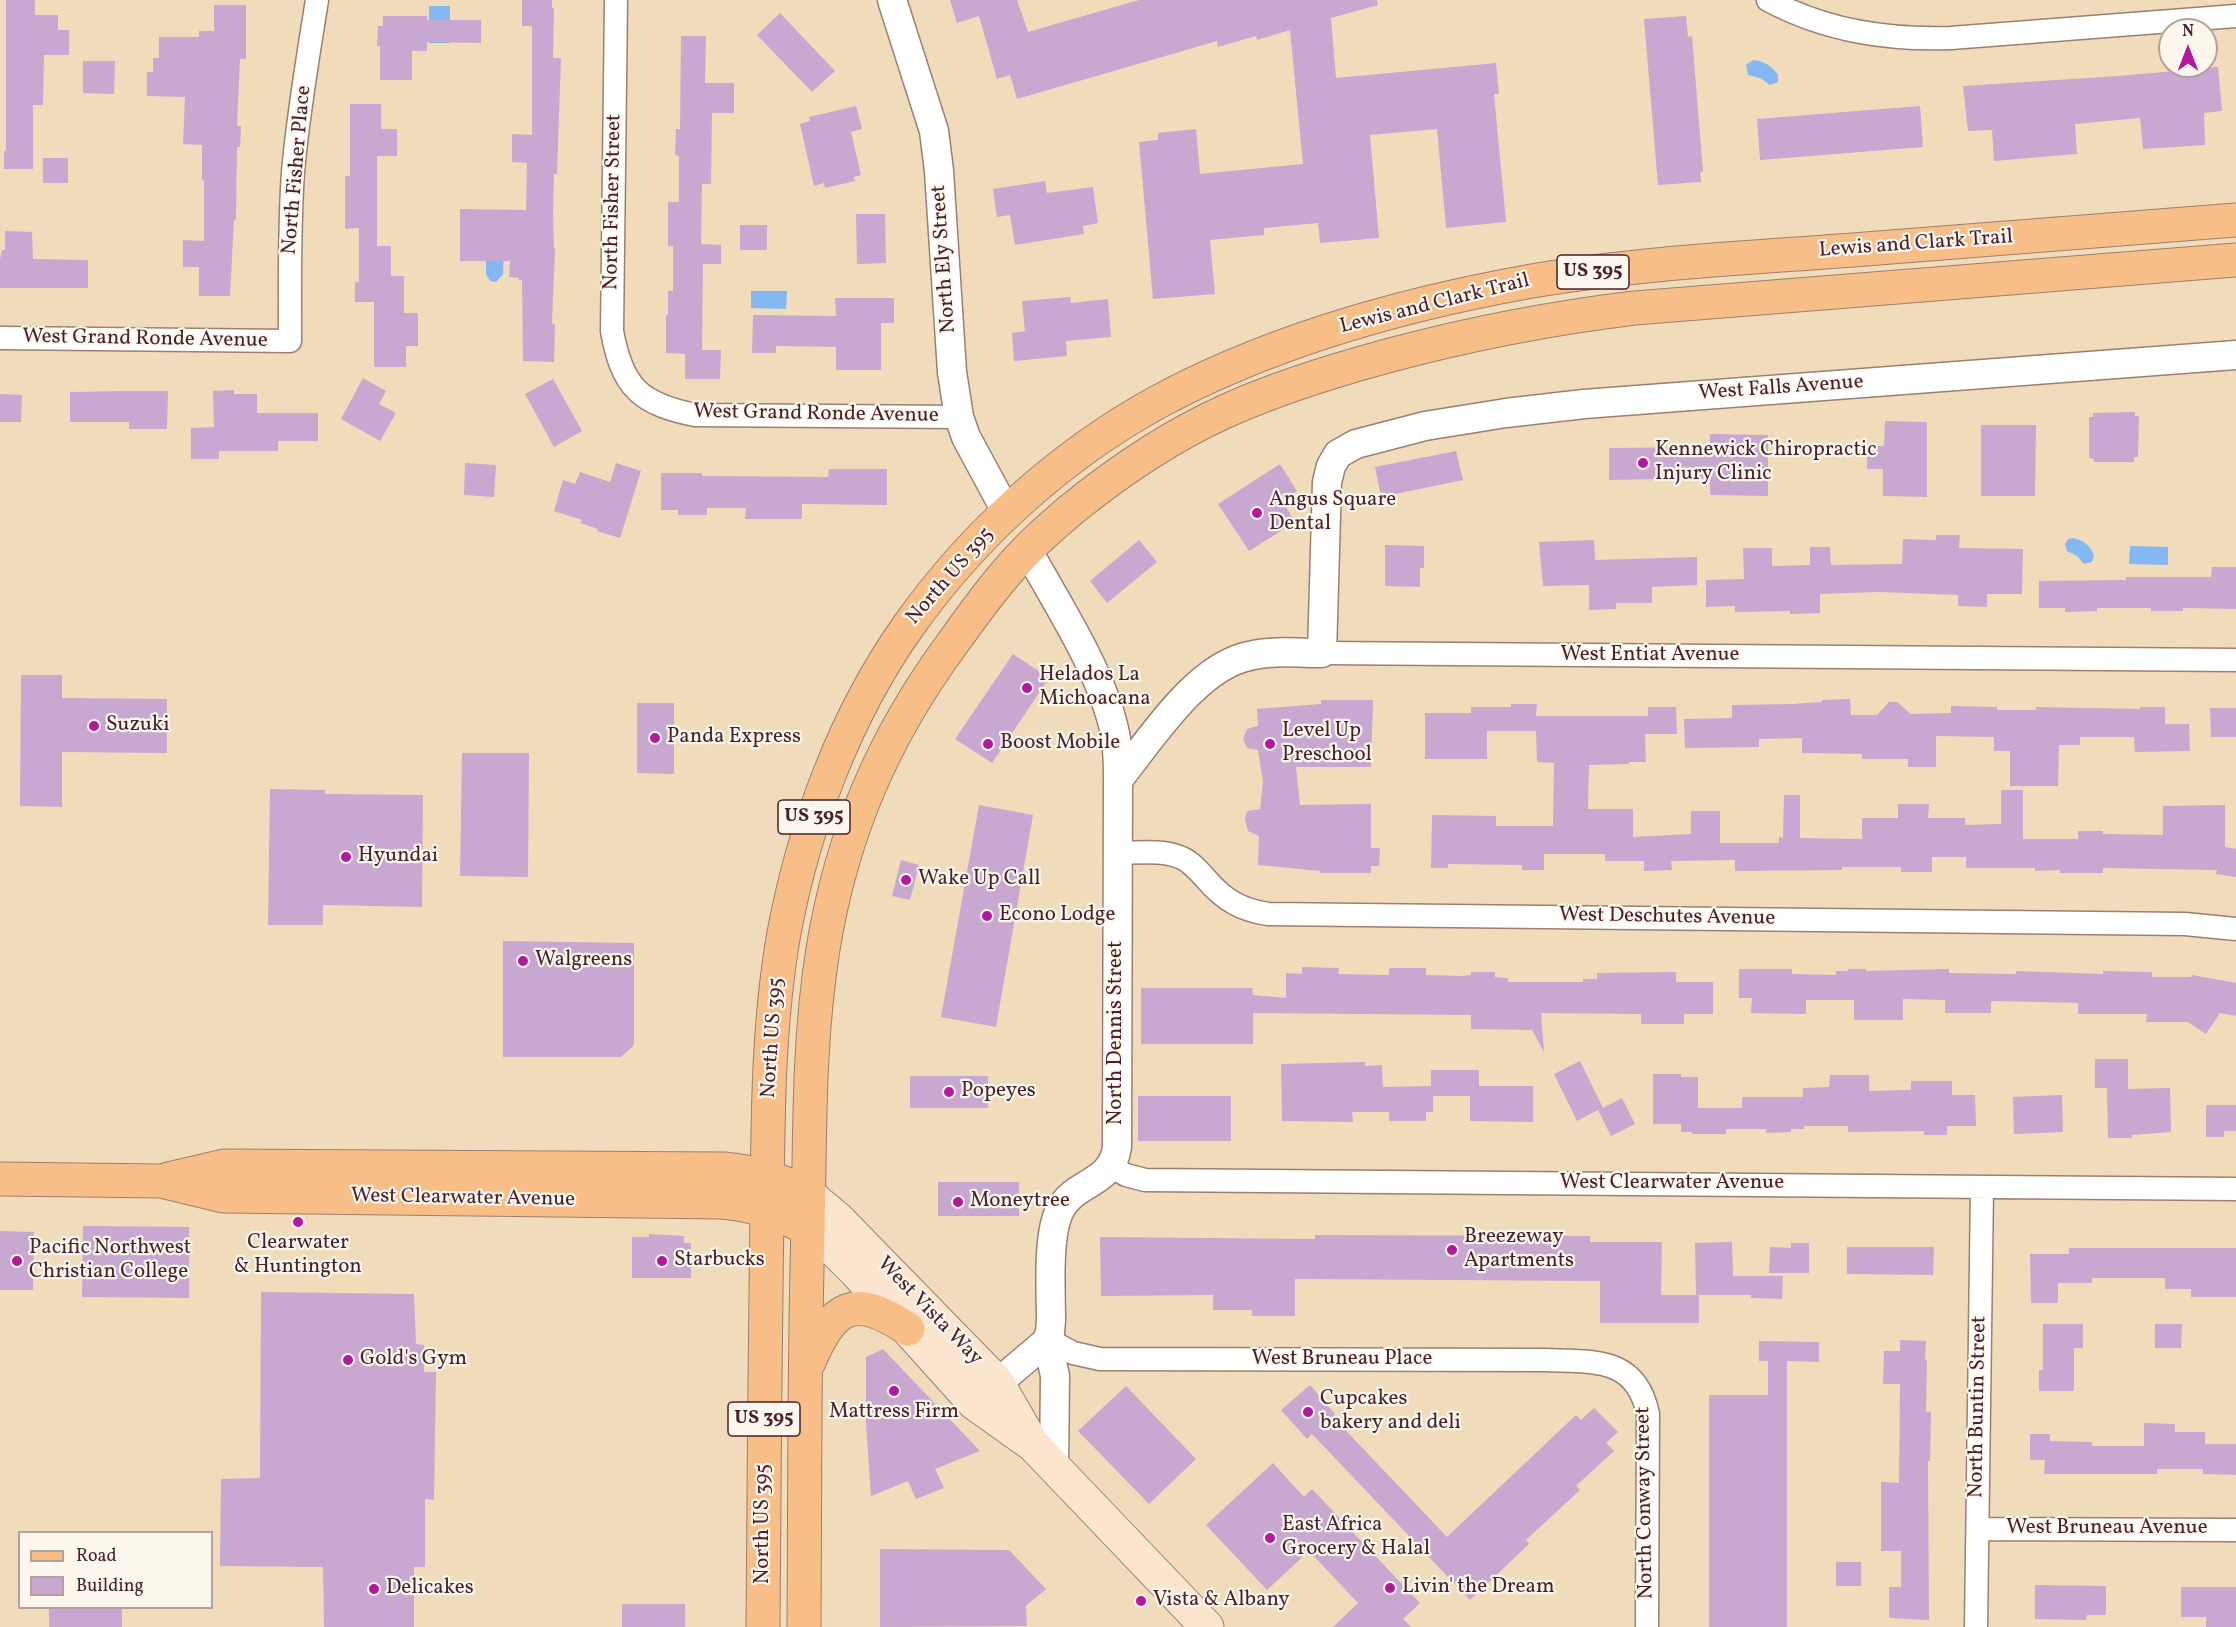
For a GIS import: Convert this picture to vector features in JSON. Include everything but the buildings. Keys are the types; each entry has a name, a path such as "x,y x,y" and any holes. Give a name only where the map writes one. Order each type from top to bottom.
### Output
{"main road":[{"name":"Lewis and Clark Trail","path":"1007,513 1082,451 1153,405 1190,386 1275,350 1416,306 1548,279 1654,265 2236,220"},
{"name":"Lewis and Clark Trail","path":"1027,549 1114,477 1162,444 1225,411 1311,378 1455,339 1545,320 1635,308 2236,260"},
{"name":"North US 395","path":"764,1627 767,1176 774,1010 778,972 795,885 816,812 831,772 866,696 907,627 938,587 1007,513"},
{"name":"North US 395","path":"804,1627 810,1086 823,948 848,846 865,795 880,760 916,694 978,607 1027,549"},
{"name":"West Clearwater Avenue","path":"161,1181 224,1166 714,1169 745,1171 767,1176 792,1185 808,1194"},
{"path":"312,1197 384,1183 450,1181 456,1178 457,1168"},
{"name":"West Clearwater Avenue","path":"0,1179 161,1181 224,1196 721,1202 767,1210 808,1228"},
{"name":"West Vista Way","path":"808,1194 838,1219 985,1393 1207,1627"},
{"name":"West Vista Way","path":"808,1228 843,1258 908,1329 985,1393"},
{"path":"806,1369 828,1323 846,1311 856,1308 876,1311 908,1329"}],"street":[{"name":"North Fisher Place","path":"290,341 290,228 293,173 317,0"},
{"name":"North Fisher Street","path":"616,0 612,331 616,355 631,385 642,396"},
{"name":"North Ely Street","path":"892,0 934,131 939,171 952,372 958,417 966,437 1007,513"},
{"path":"1768,0 1786,10 1824,24 1870,35 1912,39 2236,16"},
{"name":"West Grand Ronde Avenue","path":"0,338 290,341"},
{"name":"West Falls Avenue","path":"1322,653 1327,482 1338,454 1349,447 1385,435 1463,419 1546,408 2236,355"},
{"name":"West Grand Ronde Avenue","path":"642,396 656,405 696,416 958,417"},
{"name":"North Dennis Street","path":"1027,549 1081,648 1103,694 1114,731 1118,780 1117,1148 1110,1166"},
{"name":"West Entiat Avenue","path":"1118,780 1176,708 1204,679 1224,664 1258,654 2236,660"},
{"name":"West Deschutes Avenue","path":"1117,853 1164,853 1182,858 1228,901 1246,910 1268,914 2185,924 2236,929"},
{"path":"1043,1455 1056,1376 1047,1340 1051,1320 1052,1241 1059,1212 1068,1198 1101,1177 1110,1166"},
{"name":"West Clearwater Avenue","path":"1110,1166 1126,1175 1144,1180 2236,1189"},
{"name":"North Buntin Street","path":"1976,1627 1982,1186"},
{"path":"985,1393 1041,1348 1047,1340"},
{"name":"West Bruneau Place","path":"1047,1340 1073,1353 1092,1359 1592,1362 1611,1365 1635,1382"},
{"name":"North Conway Street","path":"1635,1382 1644,1397 1648,1414 1647,1627"},
{"name":"West Bruneau Avenue","path":"1978,1528 2236,1530"}],"water":[{"path":"429,6 450,6 450,43 429,43"},
{"path":"1753,60 1770,67 1778,75 1778,82 1770,85 1760,78 1748,75 1746,65"},
{"path":"486,250 504,252 503,274 496,282 490,281 486,274"},
{"path":"751,291 787,291 786,309 751,308"},
{"path":"2073,538 2090,548 2094,555 2092,562 2084,564 2077,556 2067,551 2065,544 2068,539"},
{"path":"2130,546 2168,547 2168,565 2129,564"}],"place":[{"name":"Kennewick Chiropractic Injury Clinic","path":"1643,463"},
{"name":"Angus Square Dental","path":"1257,513"},
{"name":"Helados La Michoacana","path":"1027,688"},
{"name":"Suzuki","path":"94,726"},
{"name":"Panda Express","path":"655,738"},
{"name":"Boost Mobile","path":"988,744"},
{"name":"Level Up Preschool","path":"1270,744"},
{"name":"Hyundai","path":"346,857"},
{"name":"Wake Up Call","path":"906,880"},
{"name":"Econo Lodge","path":"987,916"},
{"name":"Walgreens","path":"523,961"},
{"name":"Popeyes","path":"949,1092"},
{"name":"Moneytree","path":"958,1202"},
{"name":"Clearwater & Huntington","path":"298,1222"},
{"name":"Breezeway Apartments","path":"1452,1250"},
{"name":"Pacific Northwest Christian College","path":"17,1261"},
{"name":"Starbucks","path":"662,1261"},
{"name":"Gold's Gym","path":"348,1360"},
{"name":"Mattress Firm","path":"894,1391"},
{"name":"Cupcakes bakery and deli","path":"1308,1412"},
{"name":"East Africa Grocery & Halal","path":"1270,1538"},
{"name":"Livin' the Dream","path":"1390,1588"},
{"name":"Delicakes","path":"374,1589"},
{"name":"Vista & Albany","path":"1141,1601"}]}
